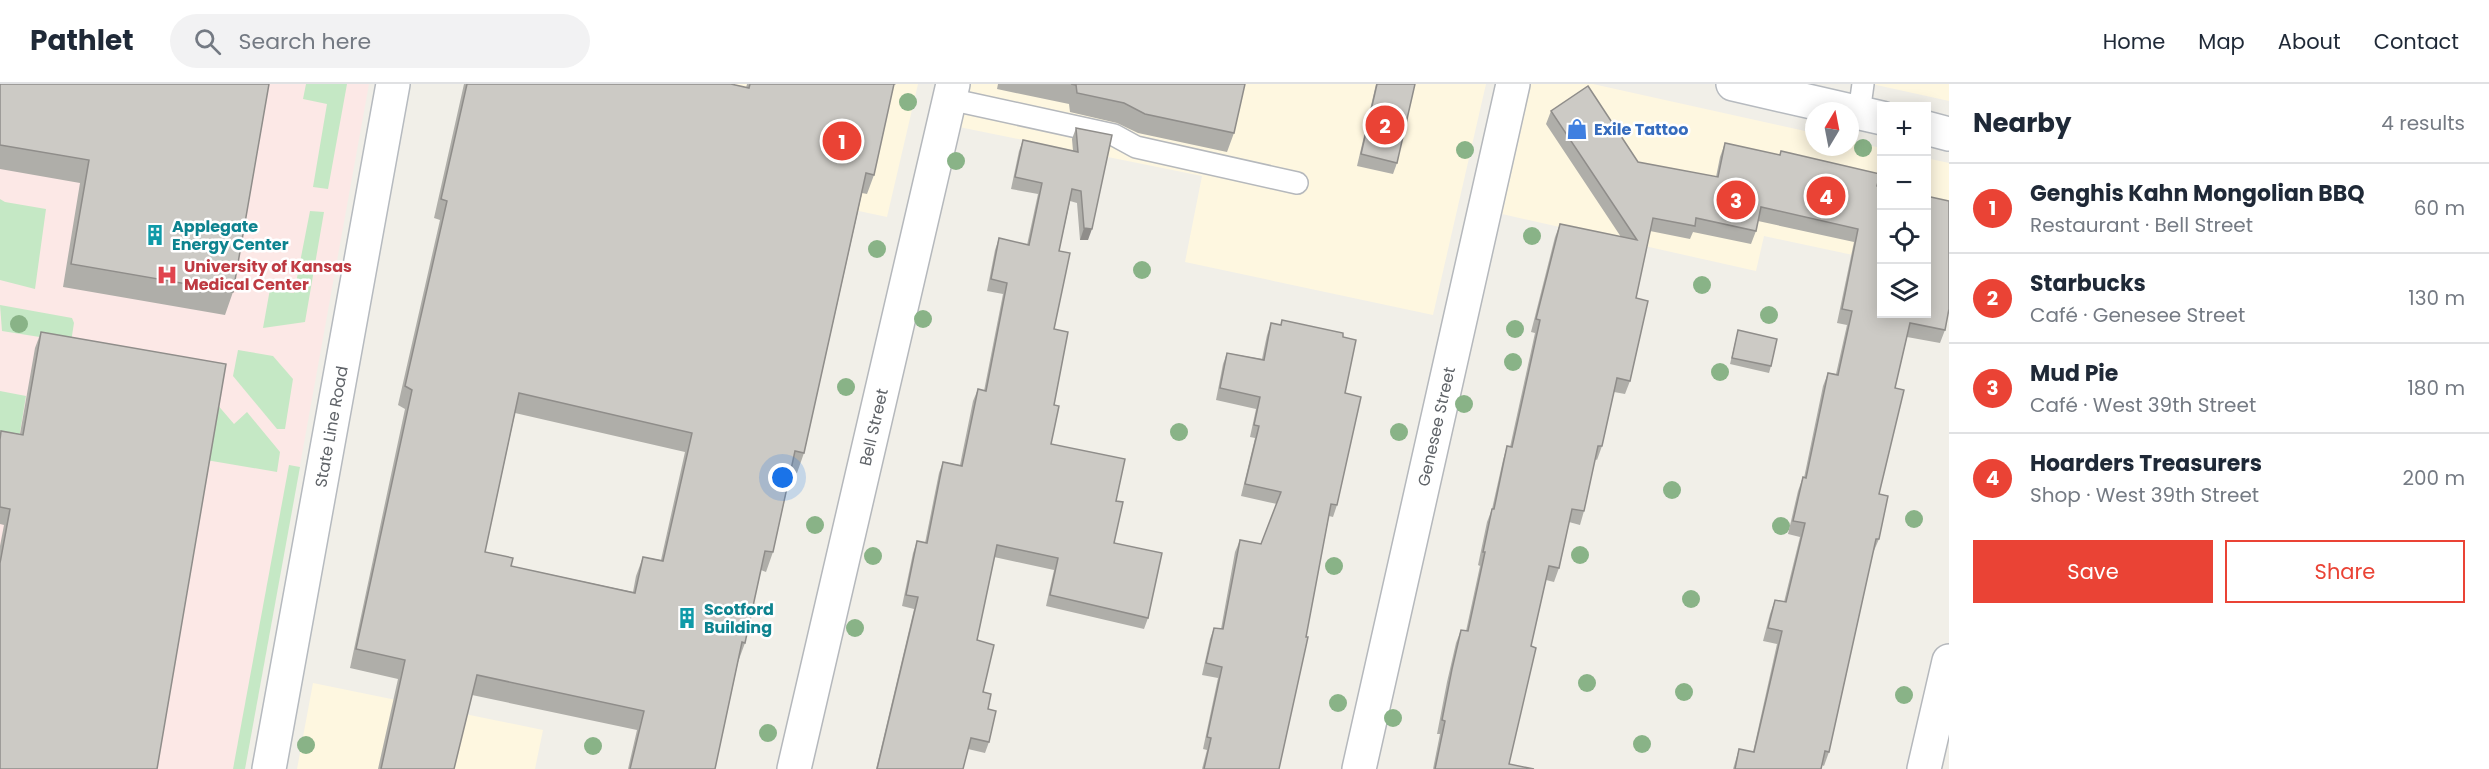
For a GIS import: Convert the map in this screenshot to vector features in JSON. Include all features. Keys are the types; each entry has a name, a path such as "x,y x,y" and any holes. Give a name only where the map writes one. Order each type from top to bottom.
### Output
{"street":[{"name":"State Line Road","path":"269,769 393,84"},
{"name":"Genesee Street","path":"1359,769 1514,84"},
{"path":"1733,84 1868,105"},
{"name":"Bell Street","path":"794,769 951,91"},
{"path":"1931,129 1949,134"},
{"path":"1924,769 1949,661"}],"lane":[{"path":"951,91 1114,135 1136,147 1297,183"}],"shaded area":[{"name":"University of Kansas Medical Center","path":"0,84 369,84 245,769 0,769"},
{"path":"731,84 918,84 887,217 712,180"},
{"path":"968,84 1486,84 1433,315 1185,262 1202,176 959,127"},
{"path":"1531,84 1593,84 1805,131 1805,156 1859,156 1859,143 1877,147 1877,260 1764,236 1756,271 1502,214"},
{"path":"1872,84 1949,84 1949,101"},
{"path":"1931,159 1949,163 1949,276 1931,272"},
{"path":"313,683 543,730 535,769 297,769"}],"green space":[{"path":"306,84 347,84 328,189 313,187 327,104 303,99"},
{"path":"0,199 5,202 46,209 35,289 0,280"},
{"path":"310,211 324,212 305,322 263,328 270,289 294,293"},
{"path":"0,305 72,318 74,323 71,342 2,331"},
{"path":"238,350 273,356 293,379 285,429 277,429 233,376"},
{"path":"0,391 26,396 17,451 0,448"},
{"path":"216,403 234,424 247,412 280,452 277,472 206,460"},
{"path":"289,465 300,467 245,769 233,769"}],"building":[{"name":"Applegate Energy Center","path":"0,84 269,84 233,292 71,264 89,160 0,145"},
{"path":"467,84 731,84 749,88 750,84 894,84 874,175 866,173 804,453 795,451 773,552 765,551 745,643 742,642 715,769 630,769 644,711 477,675 454,769 381,769 405,660 356,649 412,390 405,386 447,201 441,199","holes":["519,393 692,433 663,561 643,557 635,593 511,566 513,558 485,552"]},
{"path":"1071,84 1245,84 1234,133 1145,114 1124,103 1077,93 1076,85"},
{"path":"1377,84 1415,84 1397,163 1361,154"},
{"path":"1588,86 1638,162 1718,177 1725,143 1780,155 1781,151 1877,173 1877,318 1931,318 1931,197 1949,201 1949,309 1945,330 1910,323 1895,388 1904,390 1879,494 1888,496 1879,539 1876,539 1829,752 1825,751 1821,769 1735,769 1739,749 1754,752 1782,631 1768,628 1775,600 1786,602 1805,523 1793,521 1803,477 1806,478 1828,373 1838,375 1852,311 1842,309 1858,229 1761,207 1756,231 1696,218 1695,226 1653,218 1636,298 1648,301 1630,381 1617,378 1602,446 1598,446 1584,511 1572,509 1559,568 1549,566 1531,646 1536,648 1509,764 1534,769 1435,769 1445,721 1442,720 1452,669 1461,630 1468,631 1492,509 1494,509 1507,446 1512,447 1540,320 1536,319 1560,224 1637,240 1551,111"},
{"path":"1076,128 1112,135 1092,229 1084,228 1081,191 1072,189 1059,251 1070,253 1054,329 1068,332 1054,405 1059,406 1051,444 1125,459 1116,501 1123,502 1114,543 1162,553 1148,618 1050,595 1058,558 997,545 977,640 994,645 983,692 991,694 988,709 996,711 989,742 971,738 963,769 877,769 918,597 906,595 917,541 927,543 943,462 962,466 978,389 986,391 1007,283 991,279 999,238 1029,245 1042,183 1015,177 1023,140 1078,152"},
{"path":"1282,320 1343,333 1343,337 1356,340 1345,393 1361,397 1337,505 1331,504 1306,637 1308,637 1279,769 1204,769 1211,738 1207,737 1222,667 1206,663 1214,628 1223,629 1240,540 1261,544 1281,492 1245,484 1259,426 1254,425 1260,397 1220,388 1227,353 1264,360 1271,323 1281,325"},
{"path":"1738,330 1777,339 1771,366 1732,358"},
{"path":"41,332 226,364 157,769 0,769 0,563 10,509 0,507 0,440 1,431 23,435"}],"place":[{"name":"Starbucks","path":"1385,125"},
{"name":"Exile Tattoo","path":"1577,129"},
{"name":"Genghis Kahn Mongolian BBQ","path":"842,141"},
{"name":"Hoarders Treasurers","path":"1826,196"},
{"name":"Mud Pie","path":"1736,200"},
{"name":"Applegate Energy Center","path":"155,235"},
{"name":"University of Kansas Medical Center","path":"167,275"},
{"name":"Scotford Building","path":"687,618"}]}
